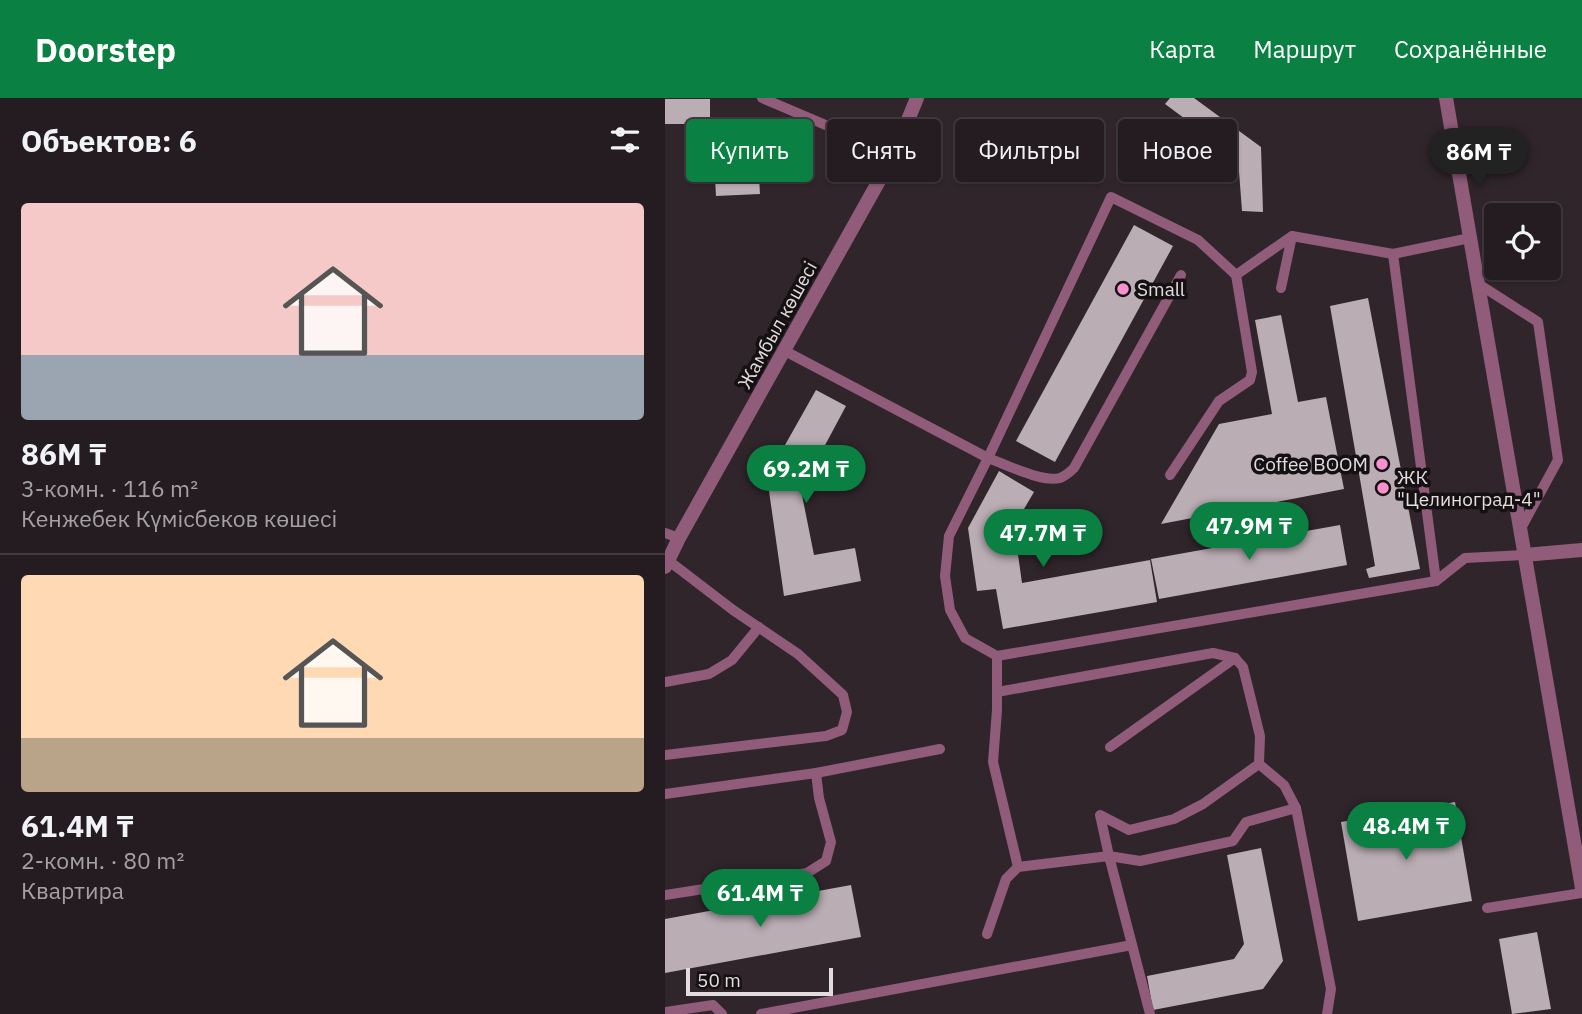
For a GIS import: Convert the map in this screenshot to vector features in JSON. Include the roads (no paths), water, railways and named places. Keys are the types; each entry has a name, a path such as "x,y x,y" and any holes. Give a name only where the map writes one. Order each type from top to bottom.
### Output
{"street":[{"name":"Жамбыл көшесі","path":"908,119 917,98"},
{"path":"1445,98 1582,891"},
{"name":"Жамбыл көшесі","path":"667,564 672,536 785,351 879,182"},
{"path":"1524,555 1582,551"}],"lane":[{"path":"762,98 827,126"},
{"path":"1170,475 1219,401 1250,380 1252,372 1236,275 1198,240 1111,197 949,536 945,576 950,610 965,638 997,656 1436,581 1465,558 1524,555"},
{"path":"1236,275 1292,236 1394,254 1470,239"},
{"path":"1281,288 1292,236"},
{"path":"1394,254 1436,581"},
{"path":"785,351 988,458 1029,473 1052,479 1062,478 1074,468 1181,275"},
{"path":"1478,283 1538,322 1558,460 1520,530"},
{"path":"665,755 826,736 842,730 847,712 843,695 798,654 667,564"},
{"path":"665,682 709,674 732,660 759,627"},
{"path":"997,692 1213,653 1235,658 1243,667 1260,736 1259,764"},
{"path":"997,656 993,762 1018,867"},
{"path":"1110,747 1235,658"},
{"path":"665,794 816,773 940,749"},
{"path":"1259,764 1283,785 1296,808 1331,989 1327,1014"},
{"path":"1150,1014 1100,816 1129,830 1174,819 1203,804 1259,764"},
{"path":"665,895 807,873 826,861 831,842 816,773"},
{"path":"987,934 1006,879 1018,867 1109,856 1140,861 1233,841 1246,822 1296,808"},
{"path":"1487,908 1582,891"},
{"path":"761,1014 1132,945"},
{"path":"665,1012 713,1005 722,1014"}],"place":[{"name":"Small","path":"1123,289"},
{"name":"Coffee BOOM","path":"1382,464"},
{"name":"ЖК \"Целиноград-4\"","path":"1383,488"}]}
